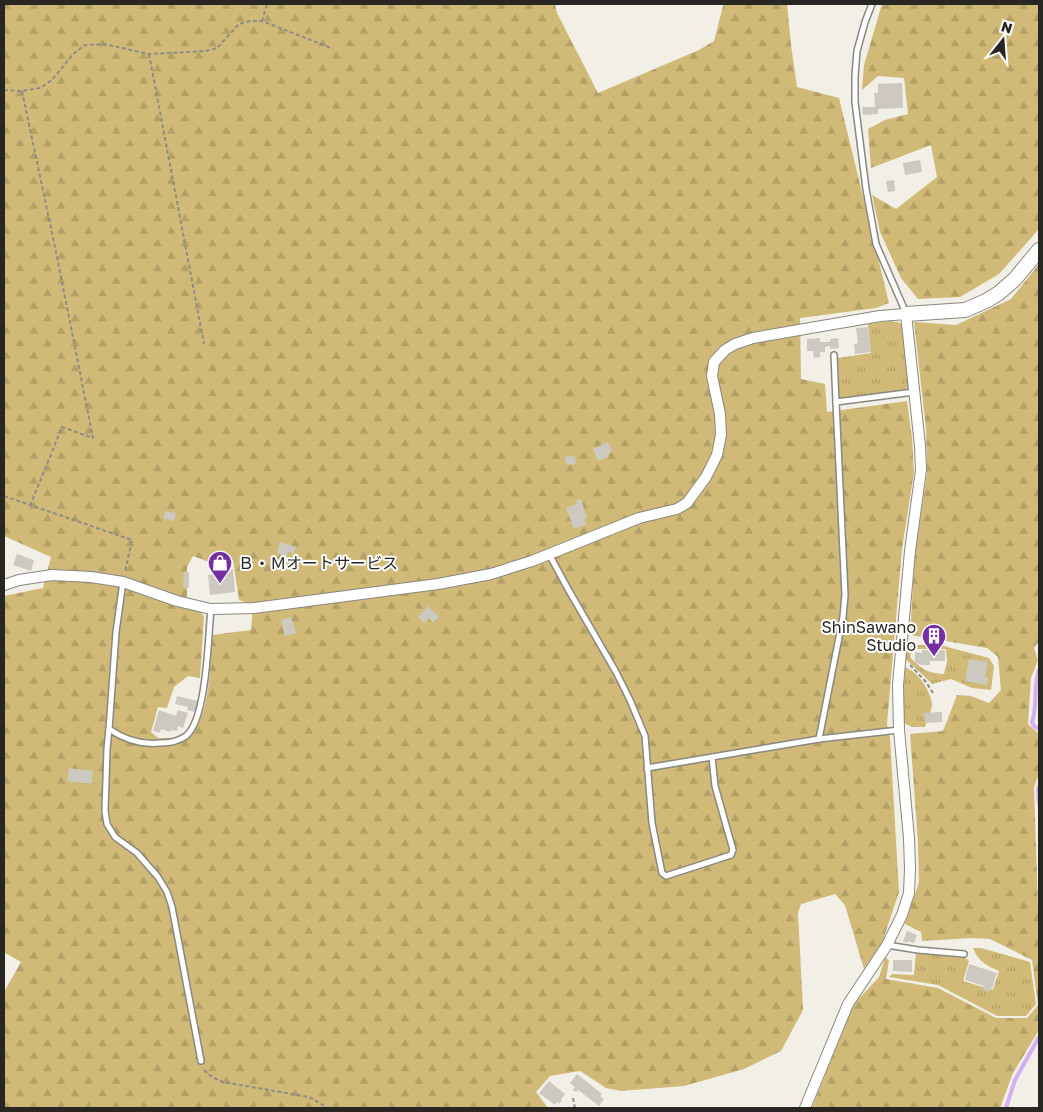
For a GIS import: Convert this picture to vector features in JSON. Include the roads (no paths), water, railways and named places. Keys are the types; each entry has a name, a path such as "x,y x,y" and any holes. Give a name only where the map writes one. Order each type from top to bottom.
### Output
{"street":[{"path":"4,585 19,580 52,575 106,578 177,601 211,609 254,608 438,584 491,574 549,554 639,518 677,509 687,503 706,477 717,455 721,435 720,414 712,376 714,362 725,350 735,344 752,338 880,316 965,310 999,293 1016,279 1039,250"},
{"path":"805,1108 848,1004 887,945 902,915 909,892 909,838 899,730 898,685 910,551 921,470 906,314"}],"lane":[{"path":"872,4 864,22 857,51 855,102 866,189 876,244 906,314"},
{"path":"819,739 843,617 845,595 834,355"},
{"path":"836,402 914,392"},
{"path":"549,554 616,672 645,736 652,823 662,873 666,876 731,855 733,850 715,786 712,757"},
{"path":"122,582 116,632 107,749 105,811 107,824 114,837 137,853 158,877 172,907 201,1061"},
{"path":"109,729 121,737 151,744 179,740 187,735 194,725 203,699 211,609"},
{"path":"647,768 819,739 899,730"},
{"path":"887,945 964,954"}],"waterway":[{"path":"1039,670 1032,722 1039,729"},
{"path":"1039,787 1039,804"},
{"path":"1006,1108 1015,1080 1039,1037"}],"place":[{"name":"Ｂ・Ｍオートサービス","path":"220,584"},
{"name":"ShinSawano Studio","path":"934,657"}]}
